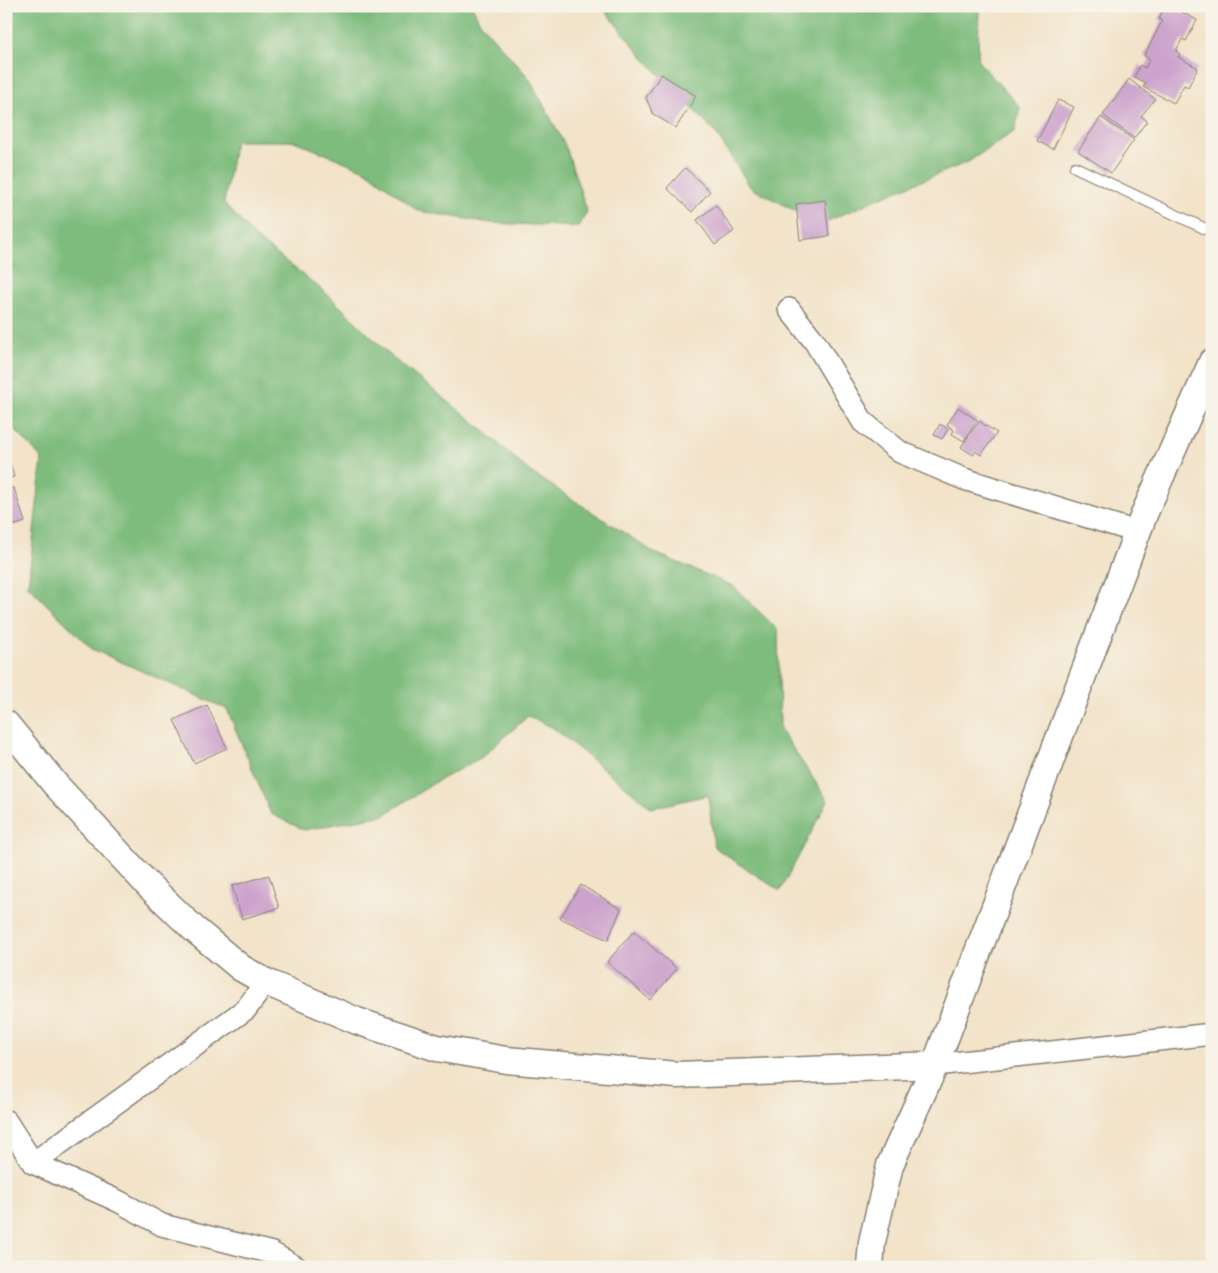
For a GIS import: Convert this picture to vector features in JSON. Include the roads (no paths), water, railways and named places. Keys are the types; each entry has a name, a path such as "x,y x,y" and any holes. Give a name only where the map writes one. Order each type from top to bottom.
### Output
{"street":[{"path":"788,309 816,342 863,422 900,452 964,478 1138,532"},
{"path":"870,1267 872,1242 890,1166 935,1065 1138,532 1212,362"},
{"path":"6,724 55,784 148,885 194,930 241,968 266,982 357,1021 437,1048 506,1060 677,1075 935,1065 1212,1034"},
{"path":"33,1163 246,1009 266,982"},
{"path":"6,1121 33,1163 118,1201 162,1225 272,1253 296,1267"}],"lane":[{"path":"1075,167 1212,232"}]}
